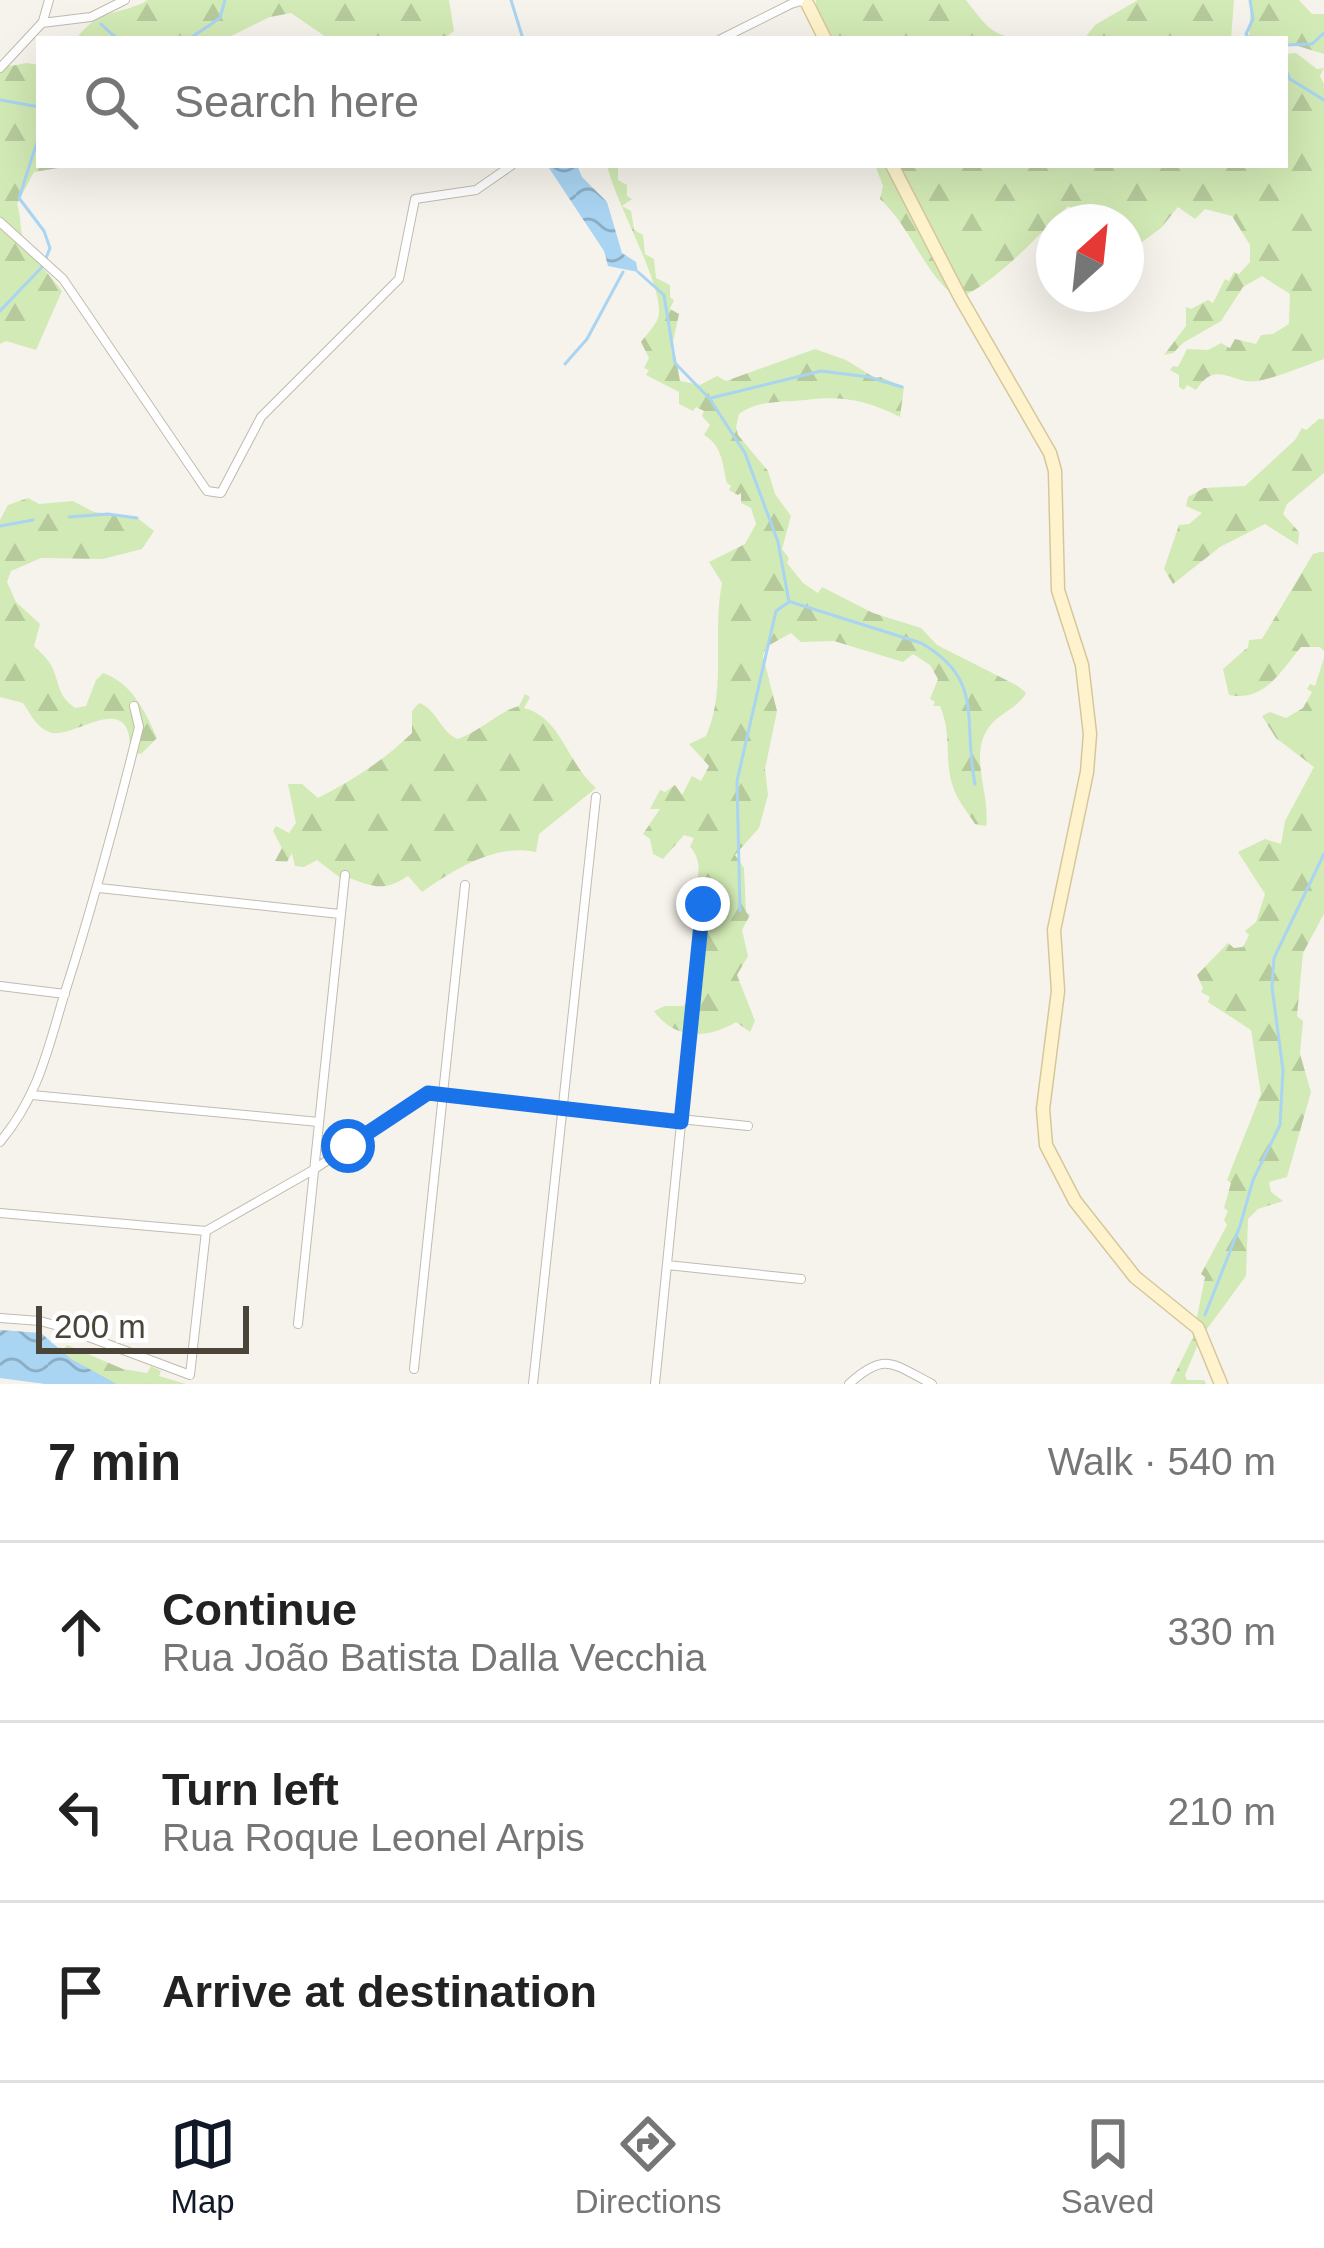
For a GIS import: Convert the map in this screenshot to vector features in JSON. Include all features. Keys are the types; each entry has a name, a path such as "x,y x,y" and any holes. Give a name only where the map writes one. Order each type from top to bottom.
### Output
{"street":[{"path":"0,68 42,22 50,0"},
{"path":"42,22 91,17 124,0"},
{"path":"728,36 801,1 808,5 824,36"},
{"path":"0,222 63,279 207,491 221,494 261,416 399,279 415,199 476,190 508,168"},
{"path":"894,168 1050,453 1054,471 1058,590 1082,665 1090,734 1087,772 1054,930 1058,991 1043,1109 1046,1145 1075,1201 1135,1277 1198,1328 1221,1384"},
{"path":"0,1142 32,1095 99,888 139,727 134,706"},
{"path":"533,1384 596,797"},
{"path":"298,1324 345,874"},
{"path":"414,1369 465,885"},
{"path":"99,888 340,914"},
{"path":"655,1384 703,904"},
{"path":"0,986 65,994"},
{"path":"0,1213 206,1232 428,1093 748,1126"},
{"path":"32,1095 319,1122"},
{"path":"0,1318 40,1321 190,1376 206,1232"},
{"path":"667,1265 801,1279"},
{"path":"850,1384 866,1369 883,1362 932,1384"}],"green space":[{"path":"148,0 449,0 454,31 447,36 325,36 291,13 270,17 231,36 79,36 94,21"},
{"path":"816,0 966,0 994,31 1006,36 816,36"},
{"path":"1138,0 1234,0 1231,36 1086,36 1095,25"},
{"path":"1251,0 1299,0 1312,14 1324,14 1324,54 1288,43 1288,36 1249,36"},
{"path":"1296,53 1317,69 1324,68 1320,76 1324,84 1324,359 1257,381 1218,374 1196,390 1187,385 1184,390 1179,387 1179,375 1170,370 1178,367 1187,349 1208,350 1221,343 1230,348 1235,339 1256,344 1261,335 1289,324 1290,294 1262,276 1243,287 1221,321 1164,355 1186,326 1186,307 1208,300 1213,303 1225,279 1229,281 1250,262 1250,245 1232,216 1205,209 1195,219 1178,207 1144,241 1144,204 1036,204 1036,238 1000,271 957,298 935,276 880,199 883,186 876,168 1288,168 1288,54"},
{"path":"36,64 36,168 59,168 34,172 17,204 25,244 62,291 36,350 6,341 0,344 0,73 5,67"},
{"path":"608,168 618,168 618,180 627,185 627,196 632,199 622,206"},
{"path":"622,206 631,211 634,230 643,235 656,278 670,285 674,300 670,309 679,314 671,351 680,381 700,385 717,376 726,381 815,349 904,387 900,417 865,403 830,398 763,404 739,414 738,435 768,471 775,494 791,516 782,549 787,563 818,593 822,587 873,613 921,628 937,645 1026,693 993,722 983,738 980,763 986,826 975,824 954,790 944,717 930,699 938,679 930,665 913,654 903,662 834,641 801,642 791,633 766,647 763,656 777,711 765,769 768,795 759,828 735,855 744,868 750,915 742,930 748,956 737,975 755,1021 750,1032 736,1022 715,1032 682,1032 654,1011 683,1006 691,998 705,904 697,892 702,884 696,881 698,862 690,847 694,838 684,835 663,859 653,854 650,839 643,834 660,809 650,809 660,790 675,785 682,795 692,776 701,781 709,766 689,744 706,736 716,700 722,583 709,562 745,544 756,524 751,508 741,503 741,493 729,490 719,452 704,435 710,425 702,416 704,411 679,404 679,392 646,375 649,358 641,342 658,318 655,288"},
{"path":"1324,419 1324,473 1287,504 1283,514 1299,532 1298,545 1265,524 1220,547 1173,584 1164,569 1179,525 1189,524 1202,513 1186,506 1188,497 1204,488 1245,486 1302,428 1306,430"},
{"path":"28,498 39,504 73,501 94,512 136,517 154,531 142,549 103,559 41,558 11,571 7,582 16,602 40,624 34,646 51,664 70,704 86,706 103,673 136,699 157,738 141,754 130,752 122,722 112,719 49,732 23,703 0,697 0,520 8,505"},
{"path":"1324,552 1324,651 1301,647 1262,689 1229,695 1223,669 1248,647 1249,640 1262,639 1313,554"},
{"path":"1324,658 1324,914 1303,953 1297,1016 1303,1021 1300,1054 1311,1092 1287,1177 1269,1182 1271,1192 1283,1201 1258,1209 1248,1219 1246,1276 1201,1337 1185,1375 1187,1380 1206,1384 1170,1384 1193,1337 1205,1277 1201,1274 1227,1225 1224,1208 1231,1183 1227,1180 1261,1094 1251,1030 1208,1002 1210,997 1201,992 1197,975 1228,943 1243,947 1249,935 1245,931 1256,922 1265,894 1238,852 1265,839 1281,844 1285,821 1314,767 1276,738 1262,716 1270,712 1286,718 1303,708 1312,692 1307,689 1310,684 1315,686"},
{"path":"525,694 530,697 524,708 556,731 596,788 539,834 536,852 491,855 461,867 422,892 408,876 378,886 347,877 343,880 317,860 295,866 292,853 287,862 275,861 282,848 273,831 276,826 289,833 296,823 288,784 302,784 318,798 355,777 412,733 412,711 419,703 458,739 519,706"},
{"path":"67,1345 123,1369 147,1373 151,1366 161,1371 159,1376 186,1384 107,1384 55,1356 59,1347"}],"water":[{"path":"549,168 578,168 607,202 622,253 636,262 638,272 608,266 604,251"},
{"path":"0,1330 41,1333 71,1359 117,1384 45,1384 0,1378"}],"waterway":[{"path":"193,36 220,18 225,0"},
{"path":"511,0 522,36"},
{"path":"1247,36 1253,19 1250,0"},
{"path":"101,24 114,36"},
{"path":"1288,45 1312,44 1324,33"},
{"path":"1288,75 1324,100"},
{"path":"1,100 36,106"},
{"path":"36,145 19,198 44,231 50,248 46,258"},
{"path":"0,311 42,267"},
{"path":"565,364 587,339 623,272"},
{"path":"638,272 664,295 675,363 709,398 745,453 778,542 789,602 776,611 737,781 740,911"},
{"path":"711,398 821,371 902,387"},
{"path":"69,517 137,518"},
{"path":"0,526 33,520"},
{"path":"791,602 921,643 941,657 955,672 968,704 975,784"},
{"path":"1205,1315 1253,1180 1280,1125 1283,1070 1272,987 1274,958 1324,854"}],"route":[{"path":"348,1146 428,1093 681,1122 703,904"}]}
